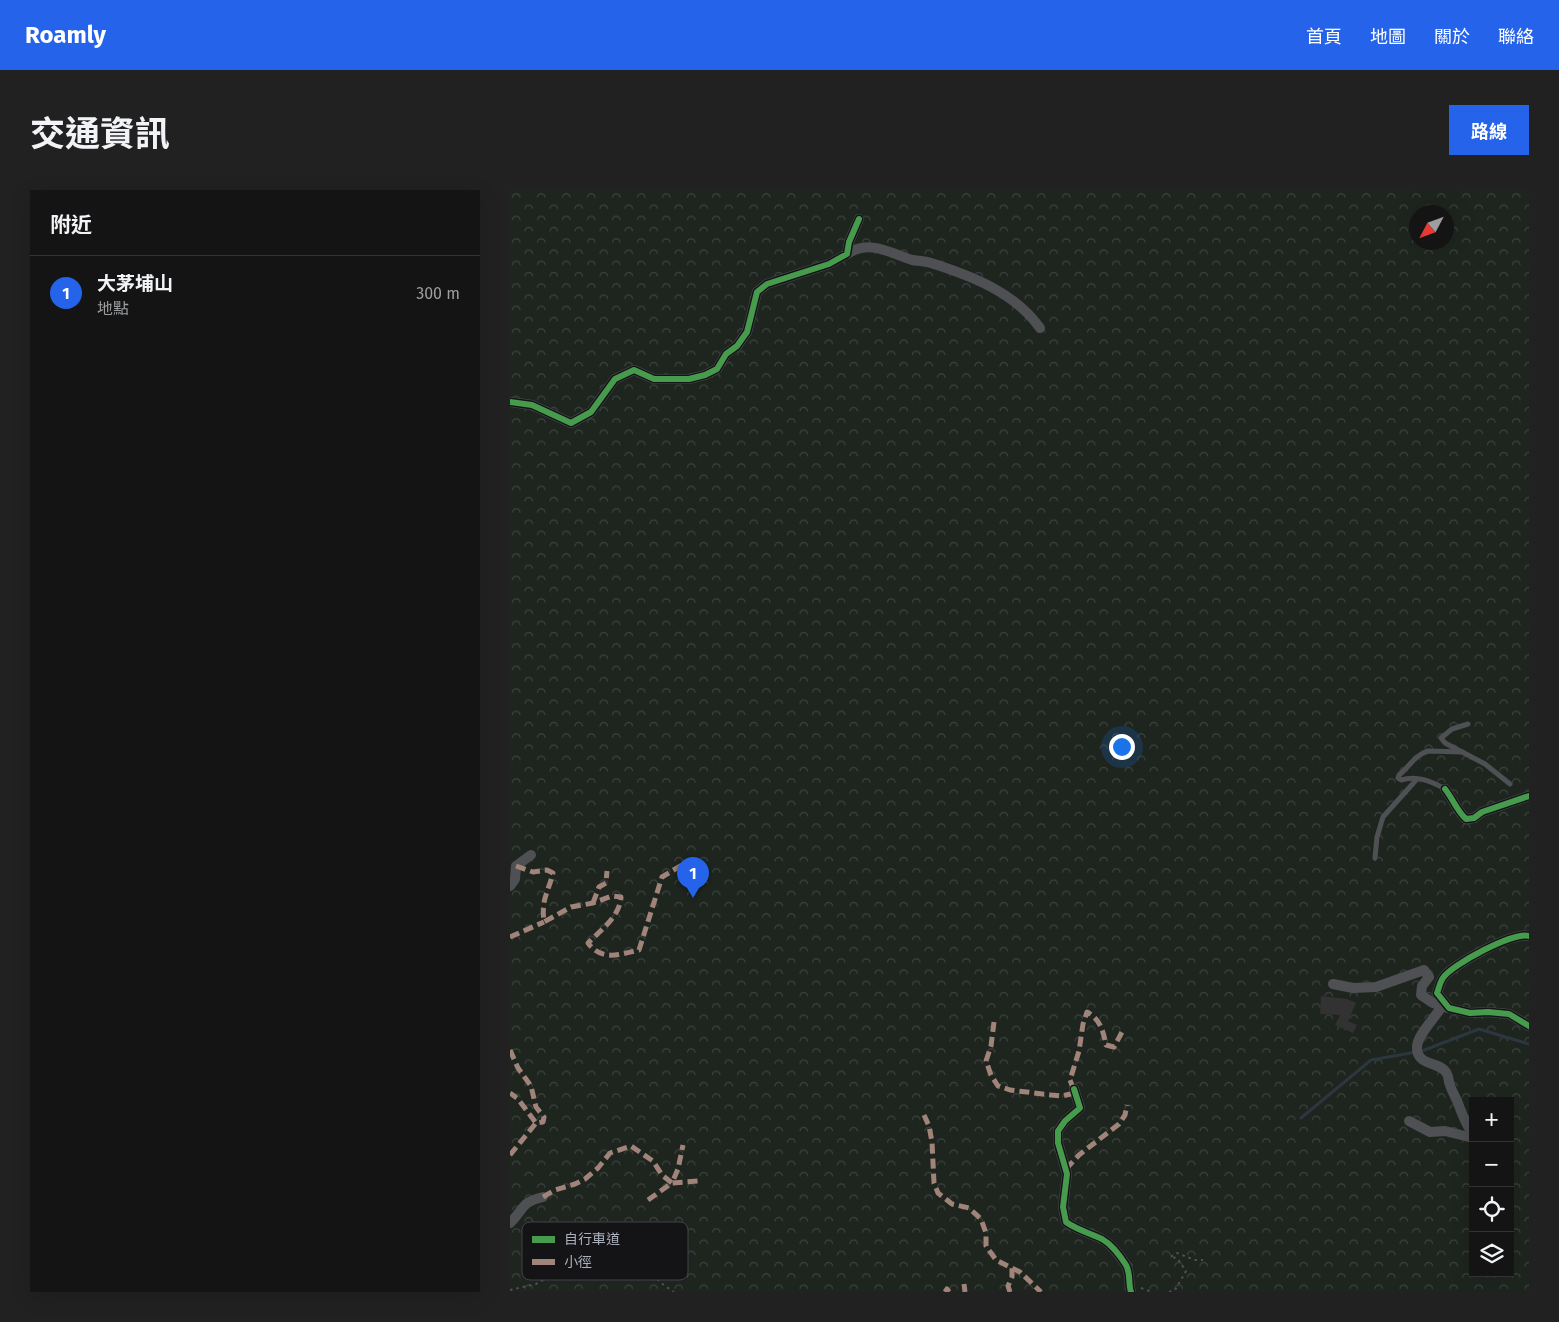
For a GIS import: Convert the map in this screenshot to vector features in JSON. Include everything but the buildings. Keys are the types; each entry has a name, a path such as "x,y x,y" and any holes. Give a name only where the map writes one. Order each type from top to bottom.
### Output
{"street":[{"path":"848,254 849,242 859,219"},
{"path":"510,402 532,405 571,423 591,412 615,379 634,370 654,379 689,380 705,375 717,369 726,354 738,346 747,332 757,292 767,284 830,264 856,248 867,247 886,250 900,256 929,262 982,282 1006,295 1033,317 1040,328"},
{"path":"1445,789 1460,814 1466,819 1474,818 1482,812 1529,796"},
{"path":"510,886 515,878 516,866 530,855"},
{"path":"1446,1007 1437,993 1443,977 1468,959 1499,942 1525,935 1529,936"},
{"path":"1333,984 1354,988 1376,987 1424,970 1429,977 1422,986 1421,995 1433,1003 1470,1013 1509,1014 1529,1026"},
{"path":"1446,1007 1419,1039 1418,1053 1427,1063 1441,1067 1447,1072 1449,1084 1469,1127"},
{"path":"1074,1089 1080,1108 1065,1121 1058,1131 1058,1143 1068,1174 1063,1207 1066,1222 1078,1230 1104,1240 1113,1249 1128,1270 1131,1292"},
{"path":"1409,1121 1430,1132 1445,1131 1469,1137"},
{"path":"510,1223 523,1206 532,1200 543,1197"}],"lane":[{"path":"1468,724 1452,729 1441,738 1445,743 1485,764 1510,784"},
{"path":"1445,789 1429,780 1408,778 1401,780 1398,778 1415,757 1423,752 1463,752"},
{"path":"1375,858 1377,836 1383,817 1417,779"}],"path":[{"path":"1170,1292 1176,1290 1186,1271 1177,1258 1170,1257 1177,1253 1195,1260 1203,1260"},
{"path":"510,1290 536,1284 543,1280"},
{"path":"658,1280 674,1292"}],"green space":[{"path":"510,190 1529,190 1529,1292 510,1292"}],"waterway":[{"path":"1301,1118 1371,1060 1422,1051 1479,1029 1529,1044"}],"marked path":[{"path":"516,866 533,872 547,870 553,873 544,902 544,922 571,907 593,903 612,896 621,897 614,916 588,943 599,953 618,955 639,950 662,877 682,865"},
{"path":"593,903 599,887 606,883 607,871"},
{"path":"510,937 544,922"},
{"path":"994,1022 991,1046 986,1061 991,1075 998,1086 1010,1090 1062,1096 1075,1093 1070,1080 1079,1051 1083,1024 1087,1012 1098,1022 1106,1045 1114,1047 1122,1032"},
{"path":"510,1050 518,1068 531,1086 536,1107 544,1117 543,1122 536,1123 518,1099 510,1093"},
{"path":"1066,1169 1079,1155 1119,1124 1125,1115 1127,1105"},
{"path":"924,1115 929,1126 932,1142 934,1183 938,1193 952,1204 969,1208 981,1219 986,1233 986,1246 996,1260 1020,1272 1041,1292"},
{"path":"510,1155 536,1123"},
{"path":"543,1197 555,1190 585,1179 598,1168 610,1153 631,1146 653,1161 662,1175 672,1183 678,1169 683,1145"},
{"path":"648,1200 672,1183 699,1181"},
{"path":"1010,1292 1008,1286 1012,1277 1012,1268"},
{"path":"964,1284 965,1292"},
{"path":"945,1292 947,1289 949,1292"}],"cycle path":[{"path":"510,402 532,405 571,423 591,412 615,379 634,370 654,379 689,379 705,375 717,369 726,354 737,346 747,332 757,292 767,284 829,264 847,254 849,242 859,219"},
{"path":"1445,789 1466,819 1474,818 1482,812 1529,796"},
{"path":"1529,936 1521,936 1497,944 1458,965 1443,978 1437,993 1449,1008 1470,1013 1509,1014 1529,1026"},
{"path":"1074,1089 1080,1108 1065,1121 1058,1131 1058,1143 1067,1174 1063,1207 1066,1222 1102,1239 1112,1247 1128,1268 1131,1292"}],"place":[{"name":"大茅埔山","path":"693,898"}]}
